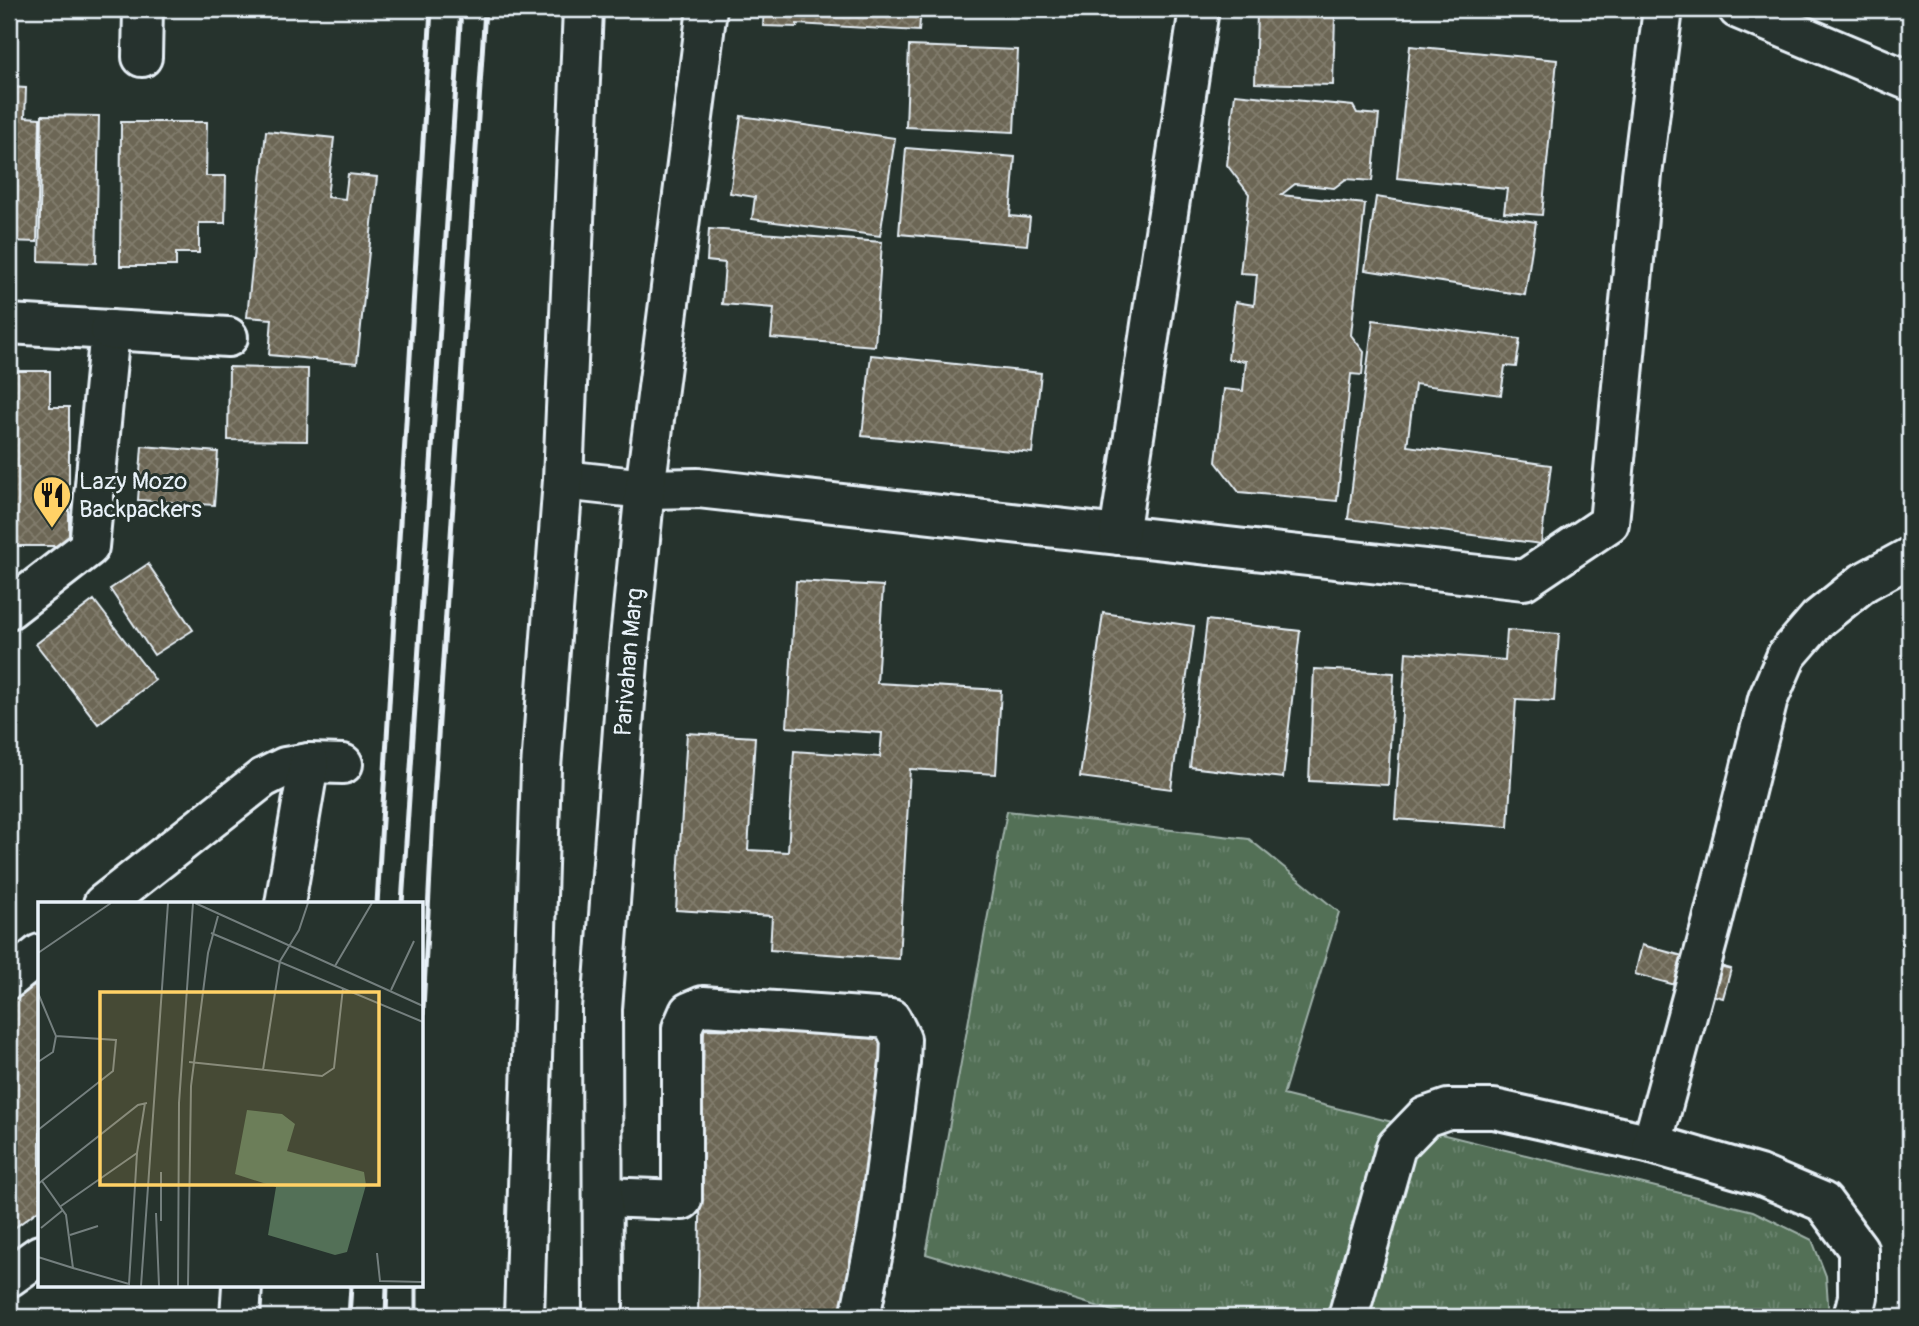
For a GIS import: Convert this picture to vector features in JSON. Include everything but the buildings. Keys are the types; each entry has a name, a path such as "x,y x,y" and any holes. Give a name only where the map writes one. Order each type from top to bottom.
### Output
{"street":[{"path":"142,57 143,9"},
{"path":"524,1317 541,768 563,480 583,9"},
{"name":"Parivahan Marg","path":"603,1317 602,1009 629,649 645,489 707,9"},
{"path":"1119,535 1199,9"},
{"path":"563,480 645,489 698,488 1524,580 1609,523 1642,175 1663,9"},
{"path":"1738,9 1910,81"},
{"path":"9,324 228,337"},
{"path":"9,610 89,547 110,330"},
{"path":"1652,1144 1712,924 1768,699 1787,655 1818,618 1864,582 1910,557"},
{"path":"106,902 263,778 285,767 326,764 286,902"},
{"path":"9,979 38,956"},
{"path":"603,1197 682,1200 682,1028 690,1012 703,1006 891,1019 901,1039 900,1062 878,1228 860,1317"},
{"path":"1348,1317 1396,1147 1425,1117 1448,1109 1494,1109 1652,1144 1759,1175 1824,1202 1858,1249 1858,1297 1853,1317"},
{"path":"9,1277 38,1256"},
{"path":"240,1317 242,1288"}],"green space":[{"path":"1007,811 1249,839 1339,912 1283,1095 1753,1211 1812,1240 1826,1276 1829,1317 1132,1317 926,1254"}],"railway":[{"path":"377,902 431,9"},
{"path":"402,902 461,9"},
{"path":"424,990 485,9"},
{"path":"349,1317 351,1288"},
{"path":"386,1317 387,1288"},
{"path":"416,1288 416,1317"}],"place":[{"name":"Lazy Mozo Backpackers","path":"52,529"}]}
